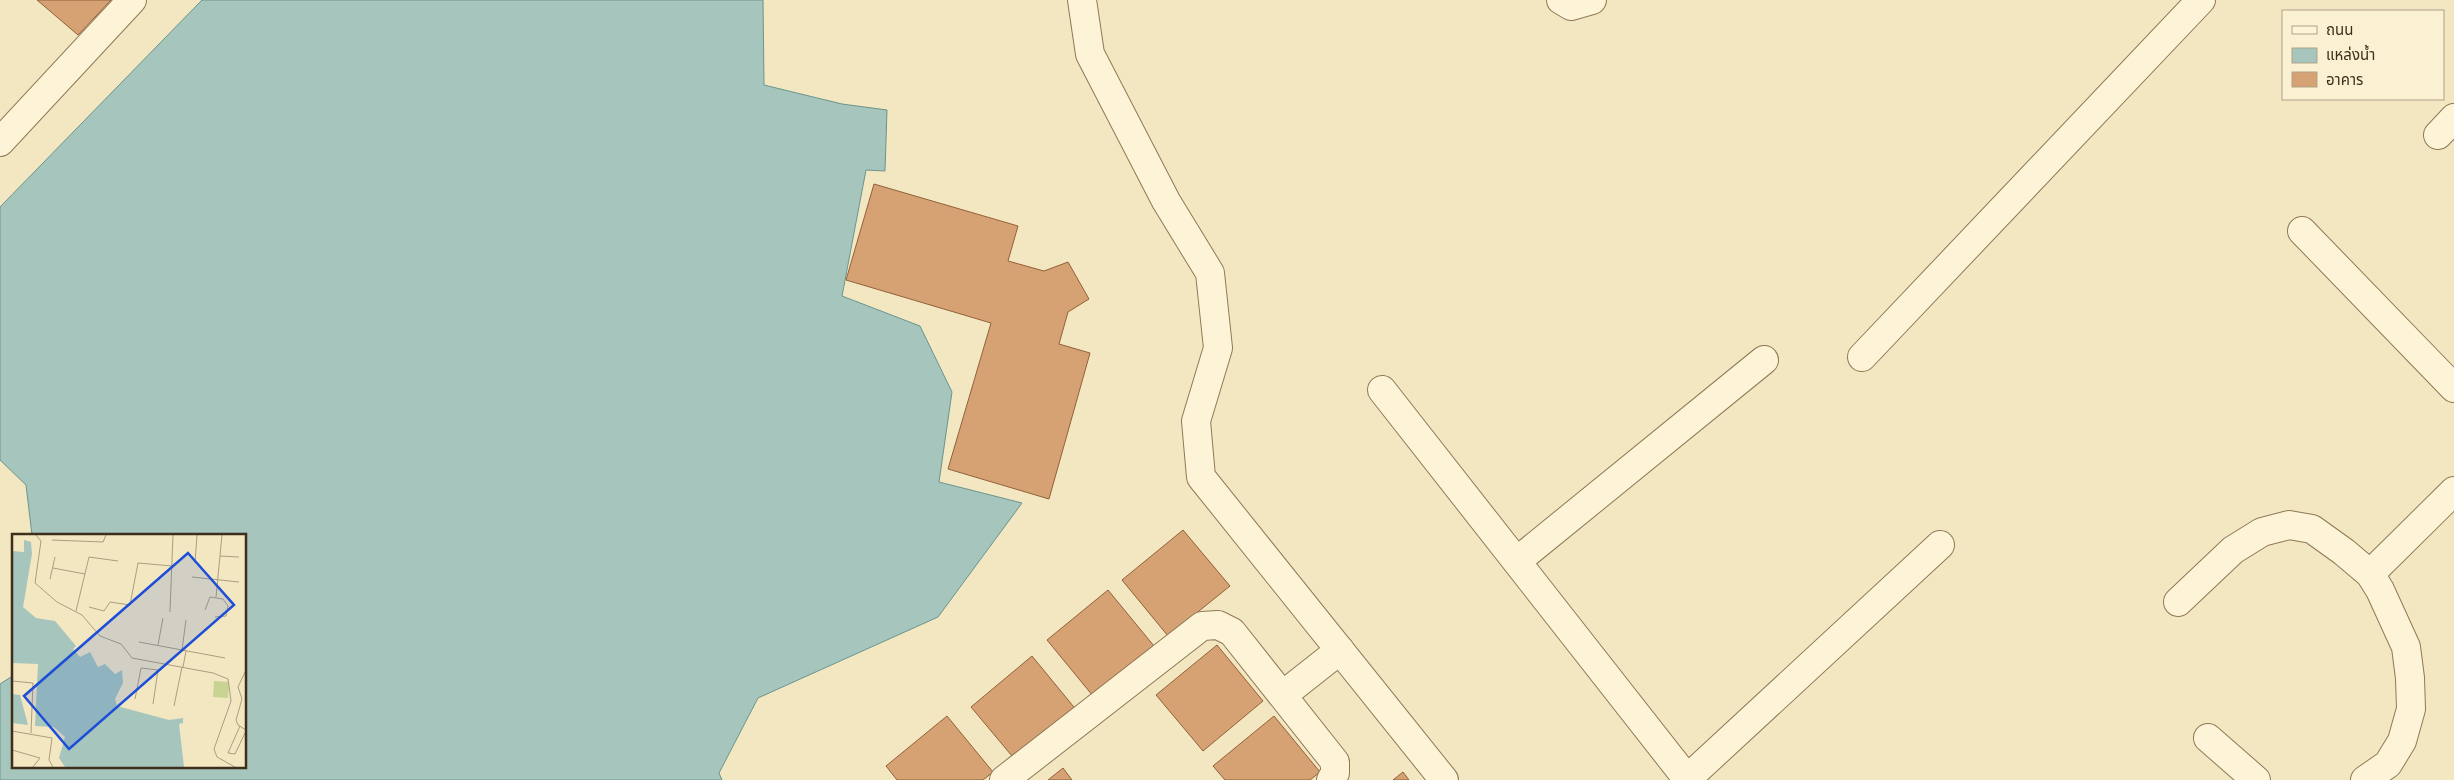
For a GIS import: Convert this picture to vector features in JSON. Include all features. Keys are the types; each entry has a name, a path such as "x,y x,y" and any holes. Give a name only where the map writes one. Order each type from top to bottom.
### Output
{"street":[{"path":"0,142 132,0"},
{"path":"1082,0 1090,54 1166,201 1210,273 1218,348 1196,421 1201,477 1444,780"},
{"path":"1561,0 1571,6 1592,0"},
{"path":"1862,357 2201,0"},
{"path":"2302,231 2454,388"},
{"path":"1517,561 1764,360"},
{"path":"1382,390 1687,779 1940,545"},
{"path":"2370,574 2454,491"},
{"path":"2178,602 2232,550 2262,532 2289,525 2312,529 2370,574 2380,590 2406,647 2411,709 2402,741 2388,764 2365,780"},
{"path":"1004,780 1202,626 1218,625 1232,632 1335,762 1335,773 1331,780"},
{"path":"1282,695 1340,650"},
{"path":"2208,738 2256,780"}],"water":[{"path":"202,0 763,0 764,85 842,104 887,110 885,171 866,170 842,296 920,326 952,392 939,482 1022,503 938,617 758,698 719,773 722,780 0,780 0,684 12,676 12,768 246,768 246,534 32,534 26,485 0,460 0,207"}],"building":[{"path":"37,0 111,0 78,35"},
{"path":"874,184 1018,226 1008,261 1044,271 1068,262 1089,299 1068,312 1059,344 1090,353 1049,499 948,469 991,323 846,280"},
{"path":"1183,530 1230,586 1168,636 1122,580"},
{"path":"1108,590 1154,646 1093,696 1047,640"},
{"path":"1217,645 1263,701 1203,751 1156,695"},
{"path":"1032,656 1078,712 1017,762 971,707"},
{"path":"947,716 993,772 983,780 897,780 886,766"},
{"path":"1274,716 1320,772 1310,780 1225,780 1213,766"},
{"path":"1063,768 1072,780 1048,780"},
{"path":"1403,772 1409,780 1393,780"}]}
